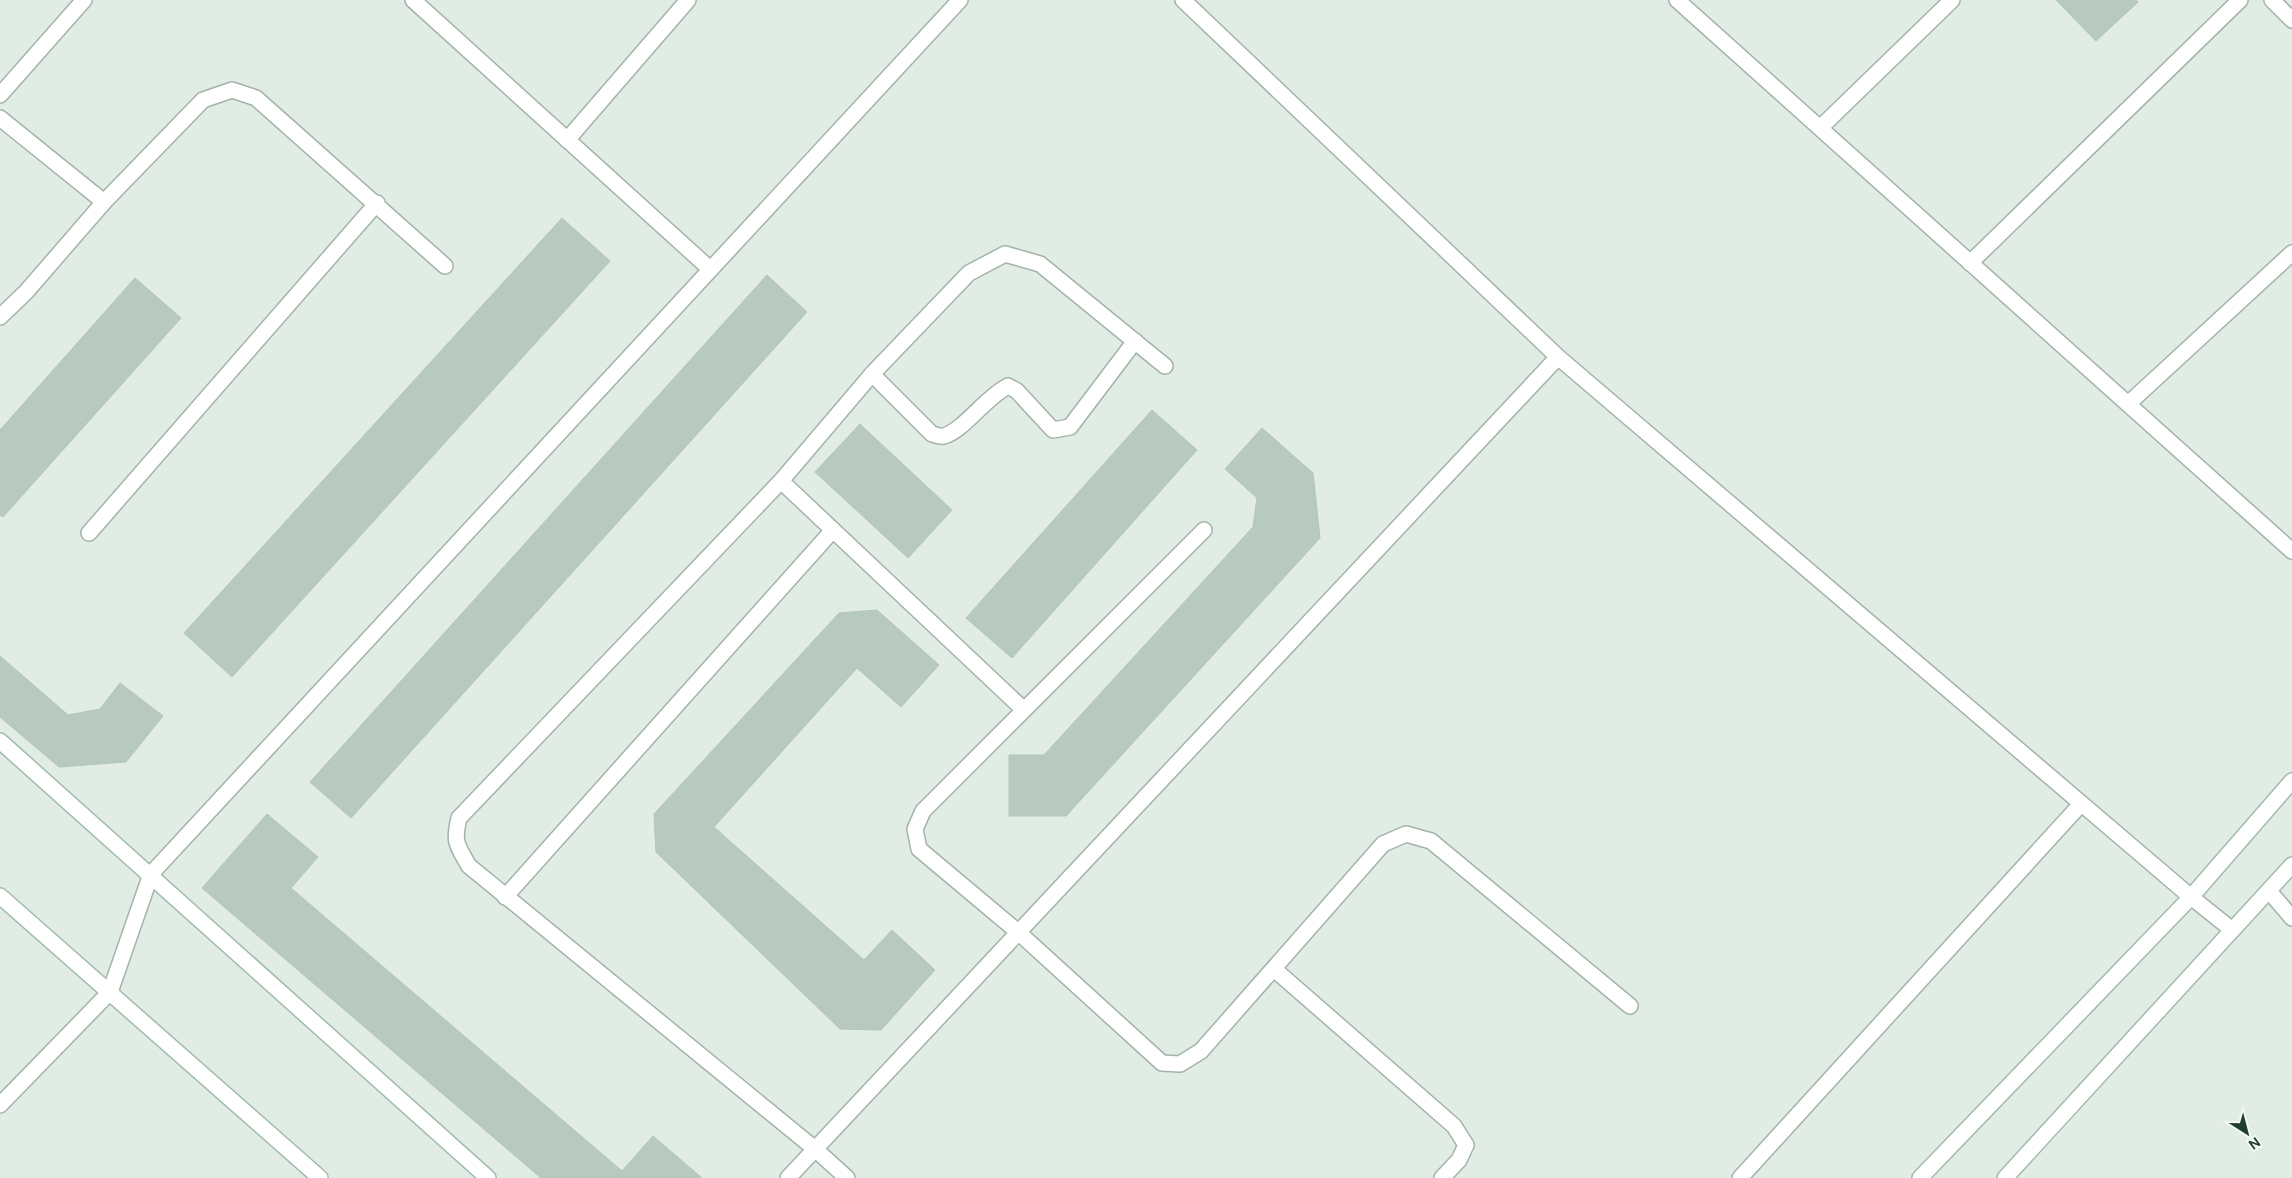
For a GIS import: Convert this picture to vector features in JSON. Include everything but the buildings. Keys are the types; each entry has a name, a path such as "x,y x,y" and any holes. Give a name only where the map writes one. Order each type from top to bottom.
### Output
{"street":[{"path":"0,95 84,0"},
{"path":"413,0 710,269"},
{"path":"567,140 688,0"},
{"path":"0,1105 110,992 151,874 960,0"},
{"path":"1183,0 1558,357 2191,897 2232,929"},
{"path":"1677,0 2292,551"},
{"path":"1820,128 1952,0"},
{"path":"1970,263 2240,0"},
{"path":"2272,0 2292,20"},
{"path":"0,317 26,292 104,202 203,100 232,90 256,98 445,266"},
{"path":"0,118 104,202"},
{"path":"89,533 376,203"},
{"path":"2128,404 2292,253"},
{"path":"846,1178 815,1149 469,866 458,848 454,836 459,818 781,481 872,374 969,273 1005,254 1040,264 1165,366"},
{"path":"872,374 932,434 942,436 953,432 996,392 1008,386 1017,391 1054,430 1070,427 1135,341"},
{"path":"788,1178 1558,357"},
{"path":"781,481 1024,710"},
{"path":"505,897 833,530"},
{"path":"1204,530 922,811 915,828 919,849 1018,932 1162,1063 1180,1064 1201,1050 1382,844 1406,834 1431,841 1630,1006"},
{"path":"0,741 151,874 488,1178"},
{"path":"1920,1178 2191,897 2292,781"},
{"path":"1740,1178 2082,804"},
{"path":"2005,1178 2292,865"},
{"path":"2269,891 2292,918"},
{"path":"0,896 320,1178"},
{"path":"1274,969 1454,1126 1466,1145 1459,1160 1442,1178"}]}
